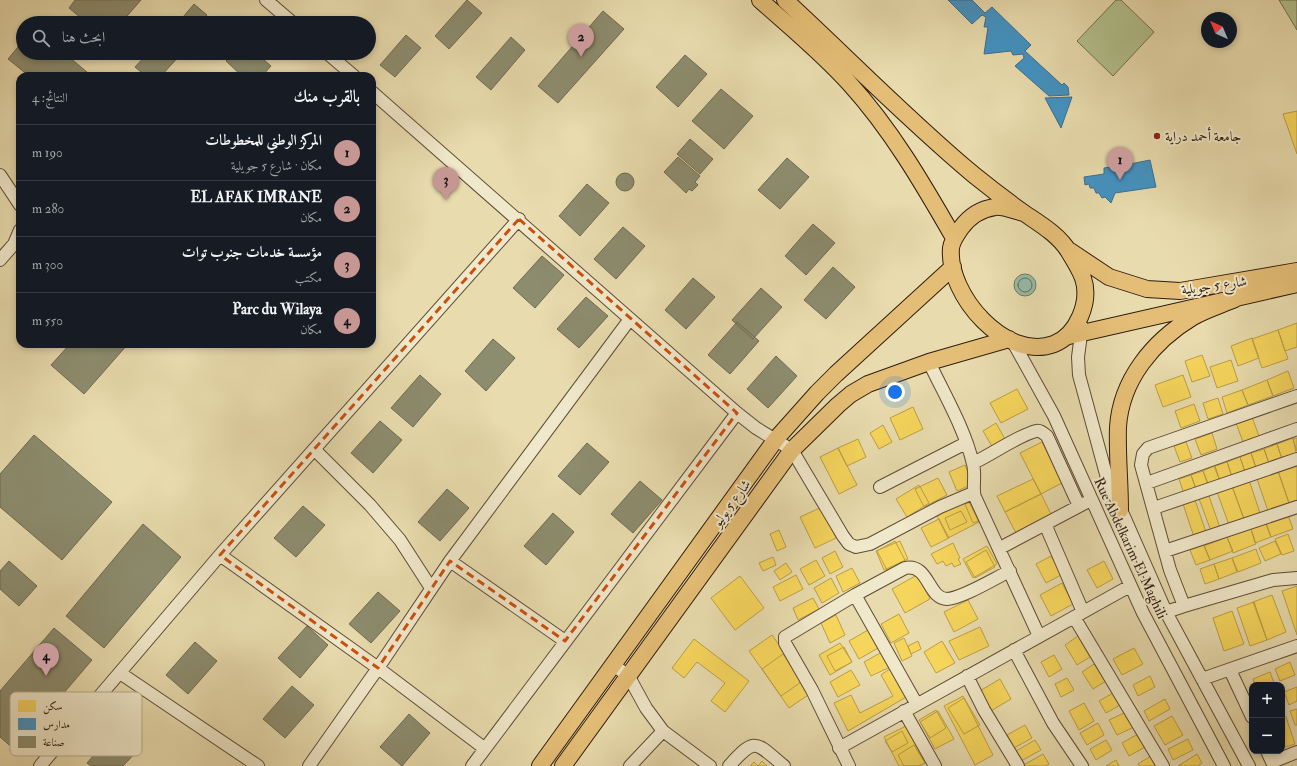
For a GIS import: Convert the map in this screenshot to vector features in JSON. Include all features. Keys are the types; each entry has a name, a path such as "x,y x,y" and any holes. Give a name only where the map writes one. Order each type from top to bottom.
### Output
{"main road":[{"path":"760,0 818,51 867,104 916,172 954,238"},
{"path":"784,0 975,176 1050,231 1069,250 1084,279 1085,302 1075,334 1053,344 1033,347 1011,340 980,318 970,307 959,289 953,268 951,248 954,238 965,223 978,212 996,207 1024,213"},
{"name":"شارع 5 جويلية","path":"1069,250 1109,277 1147,289 1180,291 1297,270"},
{"name":"شارع 5 يوليو","path":"540,766 776,439 836,374 953,268"},
{"name":"شارع 5 جويلية","path":"1075,334 1297,284"},
{"path":"1120,510 1118,426 1129,382 1138,367 1168,334 1193,317 1235,299"},
{"name":"شارع 5 يوليو","path":"564,766 792,450 851,394 868,384 929,362 1011,340"}],"street":[{"path":"266,0 285,16"},
{"path":"335,60 349,72"},
{"path":"376,95 519,219 736,413 756,428 792,450 849,544 856,547 870,544 940,507 973,493"},
{"path":"0,175 16,199"},
{"path":"104,692 220,555 519,219"},
{"path":"0,260 14,244 16,239"},
{"path":"309,766 378,668 450,561 630,319"},
{"name":"Rue Abdelkarim El Maghili","path":"1075,334 1079,375 1107,478 1166,612 1249,766"},
{"name":"Rue Abdelkarim El Maghili","path":"1011,340 1054,416 1130,586 1224,766"},
{"path":"929,362 966,443 973,463 976,476 973,493 1000,548 1039,636"},
{"path":"1184,606 1165,551 1141,465 1143,454 1148,448 1297,396"},
{"path":"472,766 736,413"},
{"path":"1147,483 1297,429"},
{"path":"973,463 1036,430 1040,431 1047,436 1079,506"},
{"path":"880,487 966,443"},
{"path":"314,449 370,505 400,540 431,588"},
{"path":"1154,508 1297,459"},
{"path":"1000,548 1091,500"},
{"path":"1165,551 1297,507"},
{"path":"1045,524 1078,614 1163,766"},
{"path":"220,555 378,668 484,748"},
{"path":"450,561 565,641"},
{"path":"849,766 812,690 784,639 787,635 896,571 912,567 918,569 937,594 942,598 948,599 966,593 1010,571"},
{"path":"1166,612 1273,580 1297,578"},
{"path":"839,748 916,703 1130,586"},
{"path":"855,594 916,703"},
{"path":"1202,679 1297,646"},
{"path":"1014,650 1053,723 1082,766"},
{"path":"614,665 629,677 646,708 663,732 710,766"},
{"path":"1230,670 1249,711"},
{"path":"120,673 258,766"},
{"path":"967,676 984,710 1018,766"},
{"path":"904,711 935,766"},
{"path":"630,766 663,732"},
{"path":"730,766 746,748 751,745 761,747 784,766"},
{"path":"1271,760 1297,752"},
{"path":"44,765 51,756"}],"highlighted area":[{"path":"519,219 737,413 565,641 450,561 378,668 220,555"}],"shaded area":[{"path":"1116,0 1121,0 1154,32 1113,76 1077,41"},
{"path":"1279,0 1297,0 1297,30"}],"water":[{"path":"1025,274 1033,277 1036,285 1033,293 1025,296 1017,293 1014,285 1017,277"}],"building: سكن":[{"path":"1297,111 1297,154 1283,114"},
{"path":"1297,323 1297,347 1285,351 1278,330"},
{"path":"1278,330 1288,359 1262,368 1252,339"},
{"path":"1252,338 1259,358 1238,366 1231,346"},
{"path":"1202,355 1210,376 1192,382 1185,361"},
{"path":"1231,360 1238,381 1217,388 1210,367"},
{"path":"1288,371 1294,388 1273,396 1267,380"},
{"path":"1183,375 1191,397 1163,407 1155,385"},
{"path":"1267,380 1273,396 1248,405 1242,390"},
{"path":"1017,389 1028,409 1001,423 990,403"},
{"path":"1242,390 1248,405 1227,413 1222,397"},
{"path":"1218,398 1223,414 1208,419 1203,403"},
{"path":"1194,404 1200,421 1181,428 1175,411"},
{"path":"913,407 923,429 900,440 890,418"},
{"path":"1252,417 1259,436 1243,442 1236,423"},
{"path":"996,423 1006,441 993,448 983,431"},
{"path":"883,425 892,442 879,449 870,433"},
{"path":"1212,433 1217,449 1201,455 1195,439"},
{"path":"1293,438 1297,457 1283,462 1277,444"},
{"path":"1297,438 1297,451 1293,439"},
{"path":"858,439 866,457 847,466 838,448"},
{"path":"1042,442 1062,483 1041,494 1020,453"},
{"path":"1186,442 1192,458 1180,462 1174,446"},
{"path":"1277,444 1283,462 1270,466 1264,449"},
{"path":"838,448 857,485 839,494 820,457"},
{"path":"1264,449 1270,466 1257,471 1251,453"},
{"path":"1251,453 1257,470 1246,475 1240,457"},
{"path":"1240,457 1246,475 1233,479 1227,462"},
{"path":"1227,462 1233,480 1221,484 1215,466"},
{"path":"965,465 973,484 957,491 949,472"},
{"path":"1297,465 1297,500 1289,503 1278,471"},
{"path":"1214,466 1221,484 1210,488 1203,471"},
{"path":"1203,471 1209,488 1197,492 1191,475"},
{"path":"1278,471 1289,503 1268,511 1257,479"},
{"path":"1191,475 1197,492 1185,497 1179,479"},
{"path":"938,478 947,495 924,507 915,489"},
{"path":"1033,479 1041,494 1005,512 997,496"},
{"path":"1249,480 1260,513 1244,519 1232,486"},
{"path":"919,485 929,503 907,517 896,499"},
{"path":"1232,486 1244,519 1229,525 1217,492"},
{"path":"1041,494 1052,516 1016,533 1005,512"},
{"path":"1209,496 1220,528 1211,531 1199,499"},
{"path":"968,500 979,522 948,538 937,516"},
{"path":"975,500 983,519 973,523 965,504"},
{"path":"1195,500 1206,532 1194,537 1183,504"},
{"path":"822,507 836,538 815,548 800,517"},
{"path":"961,511 967,522 950,530 945,518"},
{"path":"1288,515 1293,529 1271,537 1266,524"},
{"path":"939,519 949,538 931,547 921,528"},
{"path":"1266,523 1271,537 1255,543 1251,529"},
{"path":"1251,529 1256,544 1233,553 1227,537"},
{"path":"779,530 786,547 777,551 770,534"},
{"path":"1288,534 1294,551 1282,555 1275,539"},
{"path":"1227,537 1233,551 1210,560 1204,546"},
{"path":"895,541 906,562 888,572 877,551"},
{"path":"900,541 908,559 884,570 876,551"},
{"path":"1275,541 1281,554 1265,561 1259,548"},
{"path":"953,543 960,558 958,559 961,564 954,567 952,563 946,566 943,561 937,564 931,554"},
{"path":"1204,545 1210,560 1196,565 1190,550"},
{"path":"987,546 997,564 973,578 963,559"},
{"path":"1256,549 1261,563 1238,572 1232,558"},
{"path":"986,550 995,567 975,578 966,562"},
{"path":"835,551 843,567 830,574 822,558"},
{"path":"1051,556 1061,575 1046,583 1036,564"},
{"path":"773,557 776,565 763,571 759,563"},
{"path":"1232,558 1237,572 1219,579 1214,564"},
{"path":"816,560 825,576 809,585 800,569"},
{"path":"1104,561 1113,579 1097,588 1087,570"},
{"path":"786,563 792,572 780,580 774,571"},
{"path":"1214,564 1219,579 1205,584 1200,569"},
{"path":"852,568 860,583 843,592 836,576"},
{"path":"796,575 803,589 780,601 773,587"},
{"path":"917,575 930,599 905,613 892,589"},
{"path":"740,576 764,608 735,630 711,598"},
{"path":"831,578 839,593 822,603 814,588"},
{"path":"1062,583 1073,604 1051,616 1040,595"},
{"path":"1297,586 1297,635 1282,591"},
{"path":"1272,595 1286,632 1267,640 1253,602"},
{"path":"813,598 819,609 798,620 793,608"},
{"path":"968,600 978,619 954,632 944,612"},
{"path":"1254,602 1267,640 1250,646 1237,608"},
{"path":"1232,611 1244,644 1224,651 1213,618"},
{"path":"899,614 909,633 891,643 881,624"},
{"path":"836,615 845,635 830,643 821,623"},
{"path":"980,627 989,646 959,660 949,641"},
{"path":"868,630 878,648 859,659 849,641"},
{"path":"772,635 804,680 781,696 749,651"},
{"path":"1078,636 1090,657 1077,665 1065,645"},
{"path":"904,638 912,656 902,661 894,643"},
{"path":"694,639 749,681 725,712 711,701 725,683 697,662 684,678 672,668"},
{"path":"918,641 921,649 911,654 908,646"},
{"path":"942,641 955,663 936,673 924,652"},
{"path":"840,643 852,662 830,675 819,655"},
{"path":"844,647 852,662 835,671 827,656"},
{"path":"1134,648 1143,664 1122,675 1113,659"},
{"path":"882,652 890,667 871,676 864,662"},
{"path":"783,654 811,693 789,708 762,669"},
{"path":"1054,655 1062,669 1049,677 1041,662"},
{"path":"1290,662 1295,675 1280,681 1275,669"},
{"path":"1094,664 1106,681 1093,689 1082,672"},
{"path":"891,668 908,696 848,731 834,703 851,695 860,713 893,696 881,675"},
{"path":"851,670 860,685 838,697 830,682"},
{"path":"1270,672 1274,682 1254,682 1253,679"},
{"path":"1150,676 1155,687 1138,696 1133,685"},
{"path":"1067,678 1074,690 1061,697 1055,684"},
{"path":"1000,679 1011,699 989,712 978,692"},
{"path":"1297,687 1297,701 1289,705 1285,692"},
{"path":"1113,693 1120,705 1106,713 1099,701"},
{"path":"963,696 993,755 975,765 944,706"},
{"path":"964,698 980,725 964,734 948,708"},
{"path":"1165,699 1170,709 1149,721 1144,711"},
{"path":"1084,703 1094,721 1079,730 1069,711"},
{"path":"1297,709 1297,725 1295,725 1290,711"},
{"path":"936,710 946,728 930,738 919,720"},
{"path":"938,711 954,739 935,749 920,722"},
{"path":"1126,712 1134,727 1117,735 1109,720"},
{"path":"1172,716 1183,735 1165,745 1154,726"},
{"path":"1285,718 1295,744 1285,747"},
{"path":"1098,723 1104,735 1087,745 1080,733"},
{"path":"908,725 926,762 919,766 899,766 884,737"},
{"path":"1025,725 1032,738 1014,748 1007,735"},
{"path":"902,731 908,743 892,752 885,741"},
{"path":"1138,734 1145,747 1129,756 1122,743"},
{"path":"1188,739 1193,750 1173,760 1168,749"},
{"path":"1035,740 1041,750 1021,761 1016,751"},
{"path":"1106,740 1112,750 1096,760 1090,749"},
{"path":"914,745 925,763 919,766 904,766 898,755"},
{"path":"1043,754 1049,764 1046,766 1022,766"},
{"path":"1197,754 1202,763 1198,766 1178,766"},
{"path":"1151,756 1157,766 1139,766 1138,764"},
{"path":"1116,760 1119,766 1106,766"},
{"path":"762,761 767,766 758,766"},
{"path":"754,762 758,766 750,766"}],"building: مدارس":[{"path":"948,0 972,0 985,13 992,7 1031,45 1025,51 1062,85 1064,83 1068,87 1069,95 1049,96 1015,66 1024,58 1023,54 1013,55 1011,51 984,54 988,27 984,27 986,17 982,15 972,24"},
{"path":"1072,97 1061,128 1045,98"},
{"path":"1129,158 1130,164 1150,160 1156,187 1115,193 1111,203 1105,197 1102,198 1099,193 1096,193 1094,188 1090,188 1089,184 1085,185 1084,177 1104,174 1104,168 1111,167 1110,162"}],"building: صناعة":[{"path":"75,0 141,0 127,16 79,16 69,8"},
{"path":"467,0 482,13 449,49 435,36"},
{"path":"194,4 207,15 206,16 184,16"},
{"path":"603,11 624,29 558,103 538,86"},
{"path":"406,35 421,48 395,77 380,65"},
{"path":"511,37 525,50 491,90 476,77"},
{"path":"16,49 16,60 72,60 87,72 24,72 8,59"},
{"path":"685,55 707,74 678,107 656,87"},
{"path":"142,60 176,60 165,72 141,72 135,67"},
{"path":"264,60 271,66 266,72 238,72 226,61"},
{"path":"721,89 753,116 724,149 692,121"},
{"path":"690,139 713,159 700,174 677,154"},
{"path":"678,157 700,176 695,182 698,185 692,191 689,189 686,193 664,172"},
{"path":"787,158 809,177 780,209 758,190"},
{"path":"625,173 631,176 634,182 631,188 625,191 619,188 616,182 619,176"},
{"path":"587,184 609,203 580,236 559,216"},
{"path":"813,224 835,243 806,275 785,256"},
{"path":"623,227 645,246 616,279 594,259"},
{"path":"542,256 564,275 535,308 513,288"},
{"path":"833,267 855,287 826,319 804,300"},
{"path":"693,278 715,297 686,329 665,310"},
{"path":"761,288 782,307 753,339 732,320"},
{"path":"586,297 608,316 579,348 557,329"},
{"path":"737,322 759,341 730,374 708,355"},
{"path":"493,339 515,358 486,391 465,371"},
{"path":"66,348 124,348 84,394 51,365"},
{"path":"776,356 797,376 768,408 747,389"},
{"path":"420,375 441,394 413,427 391,408"},
{"path":"380,421 402,440 373,473 351,453"},
{"path":"34,435 112,502 62,560 0,507 0,474"},
{"path":"587,443 609,462 580,495 558,476"},
{"path":"640,481 662,500 633,533 611,514"},
{"path":"447,489 469,508 440,541 418,522"},
{"path":"303,506 325,525 296,557 274,538"},
{"path":"553,513 574,532 546,565 524,546"},
{"path":"143,524 181,557 104,648 66,616"},
{"path":"9,561 37,586 19,606 0,589 0,571"},
{"path":"378,592 400,611 371,643 349,624"},
{"path":"307,626 328,645 300,678 278,658"},
{"path":"54,628 92,660 65,692 10,692 10,746 0,737 0,691"},
{"path":"195,642 217,661 188,694 166,675"},
{"path":"292,686 314,705 285,738 263,719"},
{"path":"409,714 430,733 402,766 380,747"},
{"path":"93,756 132,756 123,766 91,766 87,763"}],"place":[{"name":"EL AFAK IMRANE","path":"581,57"},
{"name":"جامعة أحمد دراية","path":"1157,136"},
{"name":"المركز الوطني للمخطوطات","path":"1120,180"},
{"name":"مؤسسة خدمات جنوب توات","path":"446,200"},
{"name":"Parc du Wilaya","path":"46,676"}]}
